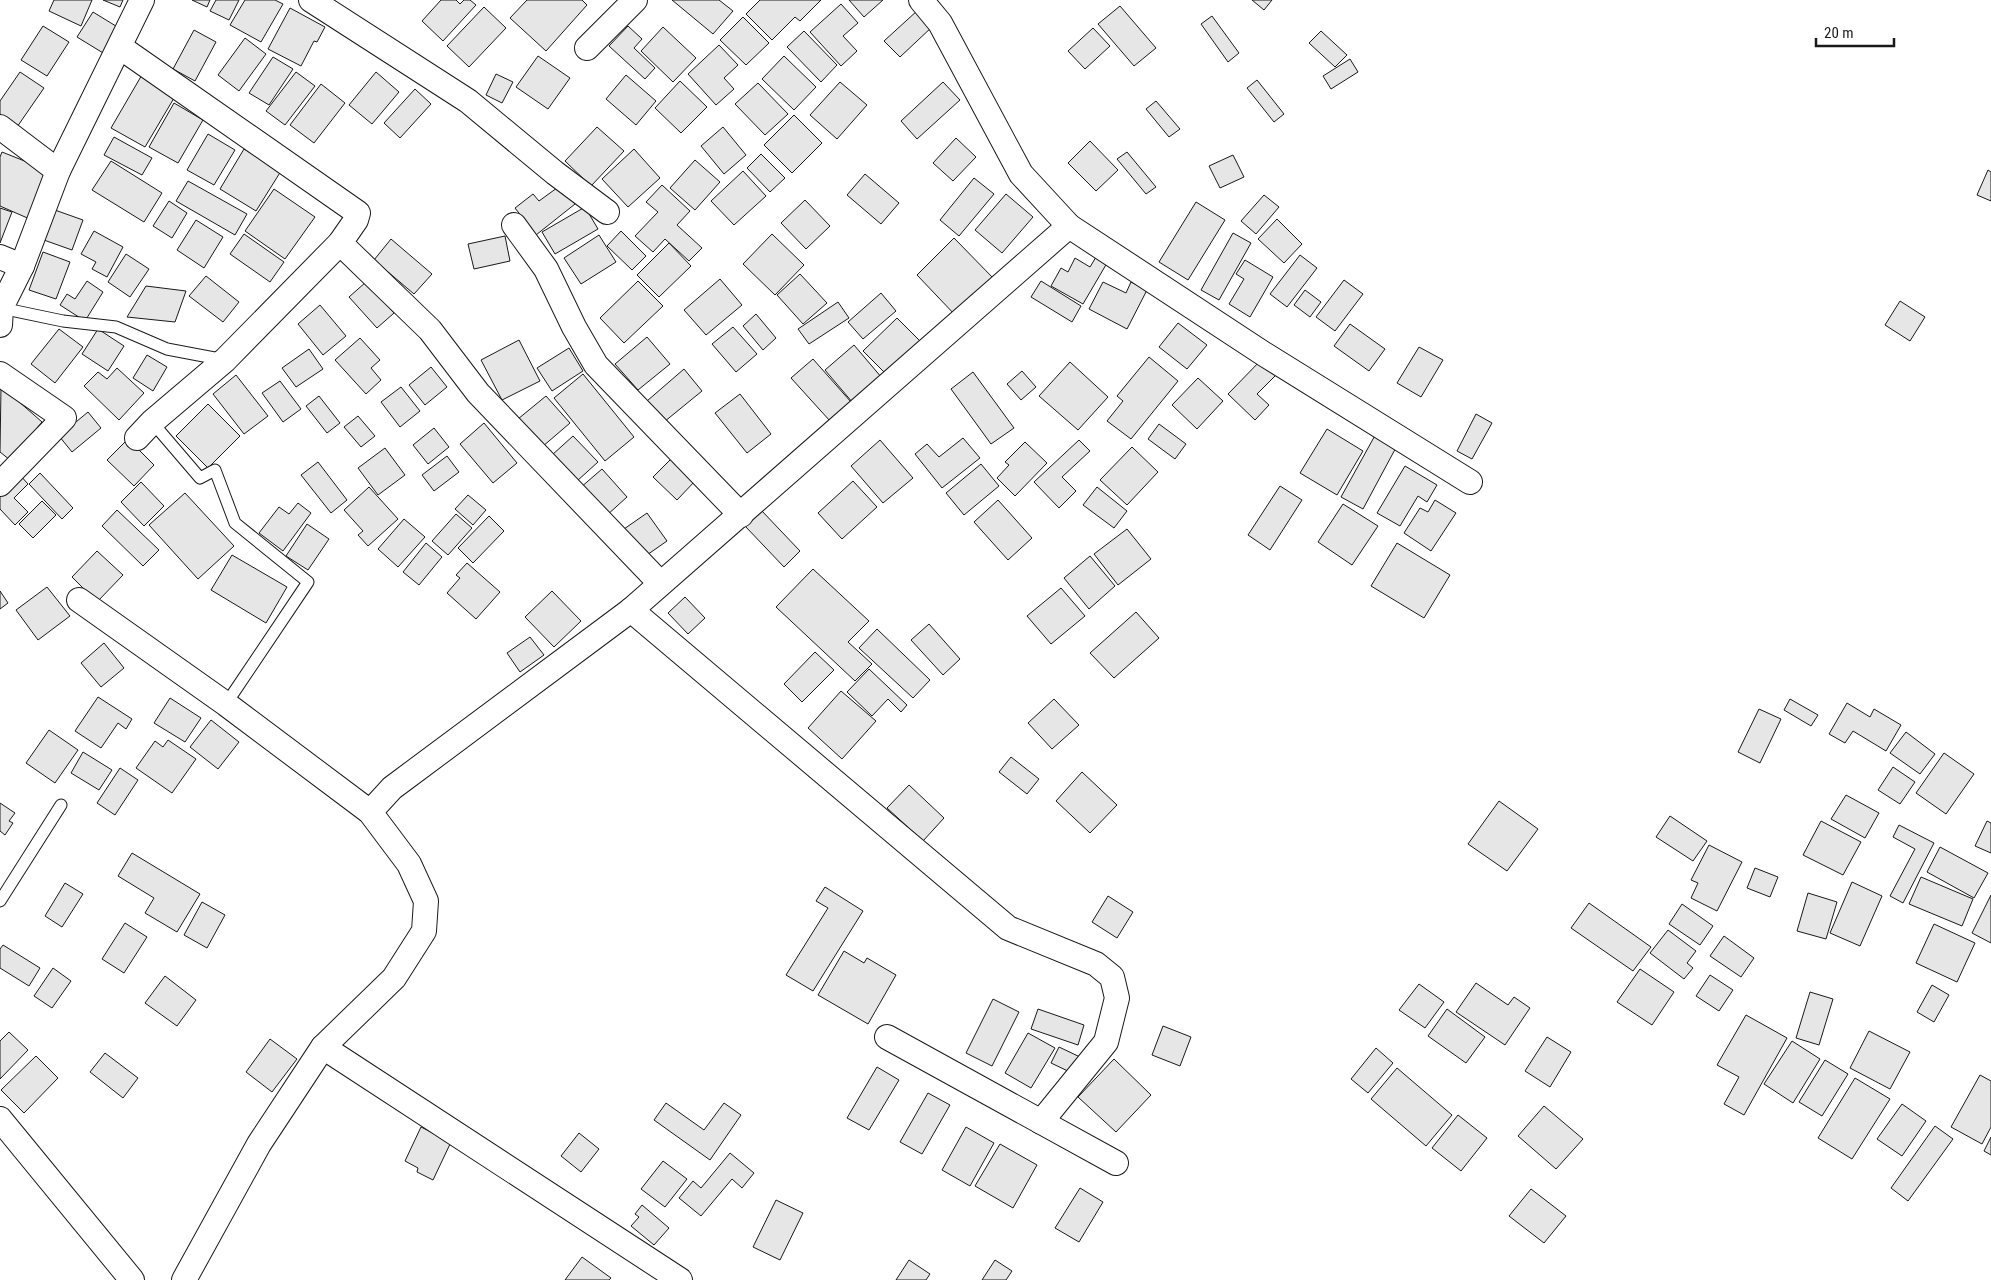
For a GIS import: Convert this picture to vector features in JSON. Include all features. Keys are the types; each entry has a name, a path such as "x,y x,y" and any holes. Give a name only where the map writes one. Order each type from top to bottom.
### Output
{"street":[{"path":"0,316 22,266 58,170 142,0"},
{"path":"311,0 468,100 555,173 607,212"},
{"path":"586,48 635,0"},
{"path":"921,0 940,23 1021,174 1069,226 1256,349 1470,482"},
{"path":"120,47 358,213 356,220 340,243 225,360 145,430"},
{"path":"0,127 58,170"},
{"path":"514,225 546,269 574,327 596,364 741,515"},
{"path":"370,812 392,788 631,610 1069,226"},
{"path":"340,243 430,330 478,393 660,584"},
{"path":"0,257 22,266"},
{"path":"0,374 64,418 0,484"},
{"path":"79,600 226,704 370,812 409,864 426,901 424,931 394,978 324,1047 259,1144 184,1280"},
{"path":"631,610 1008,928 1096,964 1112,978 1117,998 1106,1042 1041,1122"},
{"path":"887,1037 1116,1163"},
{"path":"324,1047 680,1280"},
{"path":"0,1120 132,1280"}],"lane":[{"path":"0,316 64,320 116,327 168,349 225,360"},
{"path":"145,430 200,478 215,470 235,523 308,582 226,704"},
{"path":"0,902 60,805"}],"building":[{"path":"54,0 92,0 81,26 49,11"},
{"path":"103,0 123,0 120,7"},
{"path":"192,0 210,0 207,7"},
{"path":"216,0 239,0 229,20 210,11"},
{"path":"245,0 275,0 283,4 261,42 230,25"},
{"path":"441,0 456,0 460,4 464,0 470,0 476,5 443,41 422,21"},
{"path":"527,0 582,0 587,5 546,51 510,18"},
{"path":"672,0 719,0 733,11 713,34"},
{"path":"760,0 821,0 800,21 795,17 772,40 746,14"},
{"path":"849,0 883,0 864,17"},
{"path":"1252,0 1272,0 1264,10"},
{"path":"841,4 858,23 843,36 857,51 841,66 810,32"},
{"path":"1120,6 1156,48 1134,66 1098,24"},
{"path":"484,7 506,28 469,67 447,46"},
{"path":"290,8 325,27 317,42 314,41 301,66 268,49"},
{"path":"918,10 933,26 900,57 884,41"},
{"path":"93,12 124,31 108,56 77,37"},
{"path":"1212,16 1239,53 1228,62 1201,24"},
{"path":"743,17 769,43 746,65 720,40"},
{"path":"43,26 69,42 47,76 21,60"},
{"path":"628,26 642,39 634,48 655,68 645,79 609,46"},
{"path":"663,27 696,58 673,82 641,51"},
{"path":"1093,28 1110,46 1085,69 1068,51"},
{"path":"194,30 216,42 195,81 173,69"},
{"path":"804,31 837,65 821,82 787,47"},
{"path":"1321,31 1347,55 1335,67 1309,43"},
{"path":"245,38 266,54 239,91 218,75"},
{"path":"719,45 738,65 724,78 734,89 716,105 688,74"},
{"path":"538,56 570,78 548,109 516,87"},
{"path":"784,56 816,87 794,110 762,79"},
{"path":"273,57 293,69 269,105 249,93"},
{"path":"1350,59 1358,72 1331,89 1323,76"},
{"path":"20,72 44,88 17,127 0,115 0,101"},
{"path":"296,72 315,86 285,125 266,111"},
{"path":"376,72 399,92 372,124 349,105"},
{"path":"143,73 177,93 145,147 111,128"},
{"path":"496,74 513,82 502,103 486,95"},
{"path":"626,75 656,101 636,125 606,99"},
{"path":"1257,80 1284,114 1274,122 1247,88"},
{"path":"680,81 707,107 681,133 655,108"},
{"path":"840,82 867,105 837,139 810,115"},
{"path":"943,82 960,100 917,139 901,121"},
{"path":"758,83 788,114 765,135 735,104"},
{"path":"321,84 345,103 314,143 290,125"},
{"path":"415,89 431,104 400,138 384,123"},
{"path":"1156,101 1180,129 1169,137 1146,109"},
{"path":"174,103 203,120 178,163 149,147"},
{"path":"794,115 822,143 792,173 764,145"},
{"path":"597,127 624,151 591,186 565,161"},
{"path":"723,127 746,155 724,174 701,146"},
{"path":"208,134 235,150 214,185 187,170"},
{"path":"114,137 152,158 142,175 104,155"},
{"path":"956,138 976,157 953,181 933,163"},
{"path":"1090,141 1118,170 1096,191 1068,163"},
{"path":"244,149 281,171 256,211 220,189"},
{"path":"634,149 660,178 628,207 602,179"},
{"path":"2,152 52,172 32,220 0,206 0,157"},
{"path":"1127,152 1156,187 1146,194 1117,159"},
{"path":"761,154 785,178 770,192 747,168"},
{"path":"1233,155 1244,177 1220,188 1209,166"},
{"path":"695,160 720,182 695,210 670,188"},
{"path":"111,161 162,193 144,222 92,190"},
{"path":"1988,170 1991,172 1991,201 1977,195"},
{"path":"743,171 766,196 734,225 711,201"},
{"path":"865,174 899,203 881,224 847,195"},
{"path":"974,178 994,194 959,236 940,220"},
{"path":"188,181 247,214 235,235 176,201"},
{"path":"561,185 575,204 536,235 515,208 533,194 539,201"},
{"path":"662,185 690,211 677,225 702,248 689,261 665,239 653,252 635,236 658,212 646,202"},
{"path":"274,189 315,217 285,259 245,231"},
{"path":"1006,194 1033,217 1002,253 975,230"},
{"path":"1264,195 1279,207 1256,234 1241,221"},
{"path":"805,200 830,226 806,249 781,223"},
{"path":"169,201 187,213 172,238 153,226"},
{"path":"1196,202 1225,220 1188,280 1159,262"},
{"path":"585,207 598,229 555,254 542,232"},
{"path":"0,208 12,212 0,243"},
{"path":"52,209 83,220 72,250 41,239"},
{"path":"1277,219 1302,244 1284,263 1258,239"},
{"path":"196,220 223,237 204,268 177,250"},
{"path":"94,231 123,247 107,277 92,269 96,262 81,254"},
{"path":"621,231 646,256 632,270 607,246"},
{"path":"1233,233 1251,243 1219,300 1201,290"},
{"path":"244,234 284,262 270,282 230,254"},
{"path":"772,234 804,265 775,295 743,264"},
{"path":"599,235 616,262 581,284 564,258"},
{"path":"505,236 510,261 474,269 468,244"},
{"path":"954,238 995,280 957,317 917,275"},
{"path":"391,239 432,274 414,294 374,260"},
{"path":"669,243 691,266 659,297 637,275"},
{"path":"43,252 70,262 56,299 29,290"},
{"path":"126,254 149,269 130,297 108,282"},
{"path":"1300,255 1317,268 1287,307 1270,294"},
{"path":"1096,257 1107,263 1083,304 1051,286 1061,268 1068,272 1075,258 1090,267"},
{"path":"1245,260 1273,277 1250,317 1229,304 1244,279 1236,274"},
{"path":"800,274 827,303 803,324 777,295"},
{"path":"206,276 239,302 223,322 189,296"},
{"path":"720,279 742,305 706,335 684,310"},
{"path":"1344,280 1363,294 1335,331 1316,317"},
{"path":"87,281 103,292 85,321 60,305 67,294 75,299"},
{"path":"638,281 663,306 624,343 600,318"},
{"path":"1041,281 1081,306 1072,322 1031,297"},
{"path":"366,282 394,313 377,328 349,297"},
{"path":"1103,282 1126,293 1131,282 1147,290 1127,329 1089,309"},
{"path":"146,286 186,291 175,322 127,317"},
{"path":"1305,290 1321,302 1310,317 1294,305"},
{"path":"881,293 896,311 863,339 848,322"},
{"path":"1900,301 1925,317 1910,341 1885,325"},
{"path":"838,302 849,318 809,344 798,329"},
{"path":"320,305 346,336 323,355 298,324"},
{"path":"756,314 776,338 763,350 743,326"},
{"path":"897,318 920,341 886,374 863,351"},
{"path":"1178,323 1207,345 1187,369 1159,347"},
{"path":"1350,324 1385,349 1369,371 1334,346"},
{"path":"733,327 757,354 736,372 712,344"},
{"path":"59,329 83,347 55,383 31,364"},
{"path":"98,329 124,346 108,371 82,354"},
{"path":"647,337 670,364 638,390 615,364"},
{"path":"360,338 380,360 371,368 381,380 366,394 335,360"},
{"path":"519,340 540,381 502,400 481,360"},
{"path":"854,345 882,378 853,403 825,370"},
{"path":"1419,347 1443,360 1421,397 1397,383"},
{"path":"569,348 583,371 552,391 537,368"},
{"path":"309,349 323,369 296,387 282,368"},
{"path":"147,355 167,367 153,391 133,378"},
{"path":"1149,357 1178,381 1131,439 1107,421 1123,401 1117,396"},
{"path":"1263,358 1278,373 1257,394 1269,405 1255,420 1228,394"},
{"path":"813,359 851,402 830,421 791,378"},
{"path":"1070,362 1108,397 1078,430 1039,396"},
{"path":"431,367 447,387 425,405 409,385"},
{"path":"117,368 144,393 119,420 84,386 98,372 107,379"},
{"path":"684,369 702,391 664,422 647,401"},
{"path":"1022,371 1036,387 1021,400 1007,384"},
{"path":"973,372 1014,428 991,444 951,389"},
{"path":"583,374 634,437 605,461 554,398"},
{"path":"236,375 268,416 244,434 213,394"},
{"path":"1198,378 1223,401 1197,429 1172,405"},
{"path":"280,381 301,409 283,422 262,393"},
{"path":"1,386 42,422 10,460 0,452"},
{"path":"401,387 420,411 400,427 381,402"},
{"path":"740,394 771,434 747,453 715,413"},
{"path":"319,396 340,423 327,433 306,406"},
{"path":"546,396 570,423 542,447 518,419"},
{"path":"208,404 240,436 208,468 176,436"},
{"path":"88,412 101,428 72,452 59,436"},
{"path":"1476,414 1492,423 1472,459 1457,451"},
{"path":"358,416 375,436 361,447 344,427"},
{"path":"484,423 517,463 493,483 460,444"},
{"path":"1159,424 1186,444 1175,459 1148,439"},
{"path":"434,428 449,447 428,464 413,445"},
{"path":"1327,429 1363,451 1337,495 1300,473"},
{"path":"1378,430 1399,442 1363,509 1341,497"},
{"path":"573,436 598,462 577,481 552,455"},
{"path":"963,438 980,458 942,488 915,454 927,444 939,457"},
{"path":"128,439 154,465 134,486 107,460"},
{"path":"880,440 913,478 883,503 851,466"},
{"path":"1079,440 1090,451 1062,477 1076,491 1059,508 1034,482"},
{"path":"1025,442 1047,463 1015,496 997,478 1009,465 1005,462"},
{"path":"1132,447 1158,472 1127,505 1100,480"},
{"path":"385,448 405,475 378,495 358,468"},
{"path":"447,456 459,472 434,491 422,475"},
{"path":"672,458 696,480 677,500 653,477"},
{"path":"318,462 347,500 331,513 301,475"},
{"path":"981,464 999,486 964,515 946,493"},
{"path":"1405,466 1437,485 1427,502 1418,496 1400,526 1377,513"},
{"path":"602,469 627,497 606,516 580,488"},
{"path":"40,473 73,508 62,519 29,484"},
{"path":"19,474 28,484 14,498 28,512 15,525 0,509 0,493"},
{"path":"853,481 877,507 842,539 818,513"},
{"path":"141,482 164,506 144,526 121,502"},
{"path":"1280,486 1302,500 1270,550 1248,535"},
{"path":"369,487 398,519 368,546 358,535 363,531 344,510"},
{"path":"1097,487 1127,511 1114,528 1083,505"},
{"path":"185,493 234,546 198,579 149,525"},
{"path":"468,495 486,510 473,525 455,509"},
{"path":"998,500 1032,538 1008,560 974,522"},
{"path":"1435,500 1456,513 1431,551 1404,533 1420,508 1428,512"},
{"path":"42,501 56,515 33,538 19,524"},
{"path":"298,503 311,513 283,551 259,533 279,507 289,514"},
{"path":"1343,504 1378,526 1352,565 1318,542"},
{"path":"117,510 159,550 143,566 102,526"},
{"path":"761,510 800,551 784,567 745,526"},
{"path":"647,513 667,541 644,557 624,529"},
{"path":"456,514 472,528 448,555 432,541"},
{"path":"489,516 504,531 473,563 458,548"},
{"path":"404,519 425,537 398,567 378,549"},
{"path":"307,524 329,539 308,570 286,556"},
{"path":"1127,529 1151,559 1118,585 1094,554"},
{"path":"426,543 442,557 419,585 403,572"},
{"path":"1397,543 1450,575 1424,618 1371,586"},
{"path":"97,551 123,575 97,602 72,577"},
{"path":"232,555 287,587 266,623 211,590"},
{"path":"1090,556 1115,586 1089,609 1064,578"},
{"path":"467,563 500,592 476,619 447,593 460,578 456,575"},
{"path":"813,569 869,621 848,642 872,664 855,681 776,607"},
{"path":"47,587 70,616 38,640 16,610"},
{"path":"1061,588 1085,616 1051,644 1027,616"},
{"path":"0,591 8,603 0,609"},
{"path":"552,591 581,621 554,647 525,617"},
{"path":"685,597 705,618 688,634 668,613"},
{"path":"1136,612 1159,638 1114,678 1090,653"},
{"path":"929,624 960,659 943,675 911,640"},
{"path":"877,629 930,680 913,698 859,648"},
{"path":"530,637 544,655 520,672 507,653"},
{"path":"104,643 124,668 101,687 81,663"},
{"path":"815,652 834,670 802,702 784,684"},
{"path":"869,669 907,705 901,712 888,699 872,716 847,692"},
{"path":"841,691 876,721 842,759 808,728"},
{"path":"98,697 132,719 126,729 118,723 101,748 75,731"},
{"path":"170,698 201,718 185,742 154,723"},
{"path":"1054,699 1079,725 1052,749 1028,723"},
{"path":"1790,699 1818,715 1811,726 1784,710"},
{"path":"1847,703 1870,717 1874,709 1901,725 1886,751 1853,731 1845,743 1829,734"},
{"path":"1759,709 1781,719 1760,763 1738,752"},
{"path":"211,720 239,742 218,769 190,747"},
{"path":"49,730 78,750 55,783 26,763"},
{"path":"1906,732 1935,754 1920,774 1890,753"},
{"path":"168,740 196,759 172,793 136,768 155,741 163,747"},
{"path":"83,752 112,770 99,790 71,773"},
{"path":"1944,753 1974,774 1946,814 1916,793"},
{"path":"1011,757 1039,779 1027,794 999,772"},
{"path":"1893,767 1915,782 1900,804 1878,790"},
{"path":"120,768 138,780 115,815 97,803"},
{"path":"1082,772 1117,805 1090,833 1056,801"},
{"path":"909,785 944,818 923,841 887,808"},
{"path":"1846,795 1879,813 1865,838 1831,819"},
{"path":"1499,801 1538,829 1507,871 1468,844"},
{"path":"0,803 15,813 9,821 13,823 5,835 0,831"},
{"path":"1670,816 1707,841 1693,861 1656,837"},
{"path":"1821,821 1861,842 1843,875 1803,855"},
{"path":"1987,821 1991,823 1991,853 1975,846"},
{"path":"1899,825 1934,843 1903,903 1890,896 1915,849 1893,837"},
{"path":"1709,845 1742,862 1717,911 1691,898 1698,883 1691,880"},
{"path":"1940,847 1988,873 1974,898 1927,872"},
{"path":"132,853 200,894 177,932 145,913 154,898 118,876"},
{"path":"1755,868 1778,877 1770,897 1747,888"},
{"path":"1921,877 1973,899 1962,926 1909,904"},
{"path":"1852,882 1882,896 1860,946 1830,933"},
{"path":"65,883 83,894 62,927 45,916"},
{"path":"825,887 863,911 813,991 786,975 828,908 816,901"},
{"path":"1808,893 1837,902 1826,939 1797,931"},
{"path":"1991,895 1991,943 1972,933"},
{"path":"1108,896 1133,912 1117,938 1092,922"},
{"path":"202,902 225,915 207,948 184,935"},
{"path":"1589,903 1651,947 1633,971 1571,928"},
{"path":"1682,904 1713,926 1700,945 1669,924"},
{"path":"125,923 147,937 124,973 102,959"},
{"path":"1934,924 1975,943 1957,982 1916,963"},
{"path":"1668,930 1696,951 1687,963 1693,968 1684,979 1650,953"},
{"path":"1724,936 1754,958 1741,977 1710,956"},
{"path":"3,945 40,968 29,986 0,968 0,949"},
{"path":"844,951 864,963 867,958 896,975 868,1024 818,995"},
{"path":"53,968 71,981 52,1008 34,996"},
{"path":"1640,969 1674,992 1652,1025 1617,1002"},
{"path":"1710,975 1733,990 1719,1011 1696,996"},
{"path":"165,976 196,1000 177,1026 145,1003"},
{"path":"1476,983 1508,1005 1514,997 1530,1008 1505,1045 1456,1012"},
{"path":"1419,984 1444,1002 1425,1028 1399,1010"},
{"path":"1932,985 1949,995 1934,1022 1917,1012"},
{"path":"1810,992 1833,999 1819,1045 1796,1038"},
{"path":"993,999 1019,1012 992,1066 966,1053"},
{"path":"1038,1009 1084,1025 1078,1045 1031,1029"},
{"path":"1447,1009 1485,1037 1466,1063 1428,1036"},
{"path":"1746,1015 1787,1038 1744,1115 1724,1104 1739,1077 1717,1065"},
{"path":"1163,1026 1191,1037 1180,1066 1152,1055"},
{"path":"1869,1031 1910,1052 1890,1089 1850,1068"},
{"path":"9,1032 28,1050 0,1079 0,1041"},
{"path":"1028,1033 1055,1048 1031,1088 1005,1073"},
{"path":"1547,1037 1571,1052 1550,1087 1525,1071"},
{"path":"270,1039 297,1059 272,1092 246,1072"},
{"path":"1792,1041 1820,1059 1793,1103 1764,1084"},
{"path":"1059,1047 1080,1057 1072,1073 1051,1063"},
{"path":"1376,1048 1393,1063 1368,1093 1351,1079"},
{"path":"105,1053 138,1078 123,1098 90,1072"},
{"path":"36,1056 58,1078 24,1113 1,1090"},
{"path":"1114,1059 1151,1095 1116,1132 1078,1097"},
{"path":"1825,1060 1848,1074 1822,1116 1799,1102"},
{"path":"877,1067 899,1080 869,1130 847,1118"},
{"path":"1397,1068 1452,1115 1426,1146 1371,1099"},
{"path":"1980,1075 1991,1081 1991,1127 1982,1144 1951,1127"},
{"path":"1855,1078 1890,1099 1852,1159 1818,1138"},
{"path":"928,1093 950,1105 922,1154 900,1142"},
{"path":"666,1103 704,1130 724,1103 741,1115 710,1160 654,1120"},
{"path":"1902,1104 1926,1121 1902,1156 1877,1139"},
{"path":"1544,1106 1583,1139 1556,1169 1518,1136"},
{"path":"1458,1115 1487,1138 1461,1171 1432,1148"},
{"path":"1935,1126 1953,1139 1908,1201 1891,1188"},
{"path":"421,1127 451,1142 433,1180 417,1172 418,1168 405,1161"},
{"path":"966,1127 994,1143 970,1186 942,1170"},
{"path":"579,1133 599,1149 581,1172 561,1156"},
{"path":"1991,1137 1991,1155 1984,1151"},
{"path":"1000,1144 1037,1165 1013,1208 975,1186"},
{"path":"730,1153 754,1173 742,1188 732,1179 701,1216 679,1198 693,1181 701,1188"},
{"path":"663,1161 687,1179 665,1207 641,1189"},
{"path":"1080,1188 1103,1202 1079,1242 1055,1228"},
{"path":"1531,1189 1566,1216 1544,1243 1509,1216"},
{"path":"776,1200 803,1213 780,1260 753,1247"},
{"path":"642,1205 669,1228 654,1245 631,1226 639,1217 635,1214"},
{"path":"582,1257 611,1278 609,1280 565,1280"},
{"path":"909,1260 930,1274 926,1280 896,1280"},
{"path":"995,1260 1012,1271 1006,1280 982,1280"}]}
